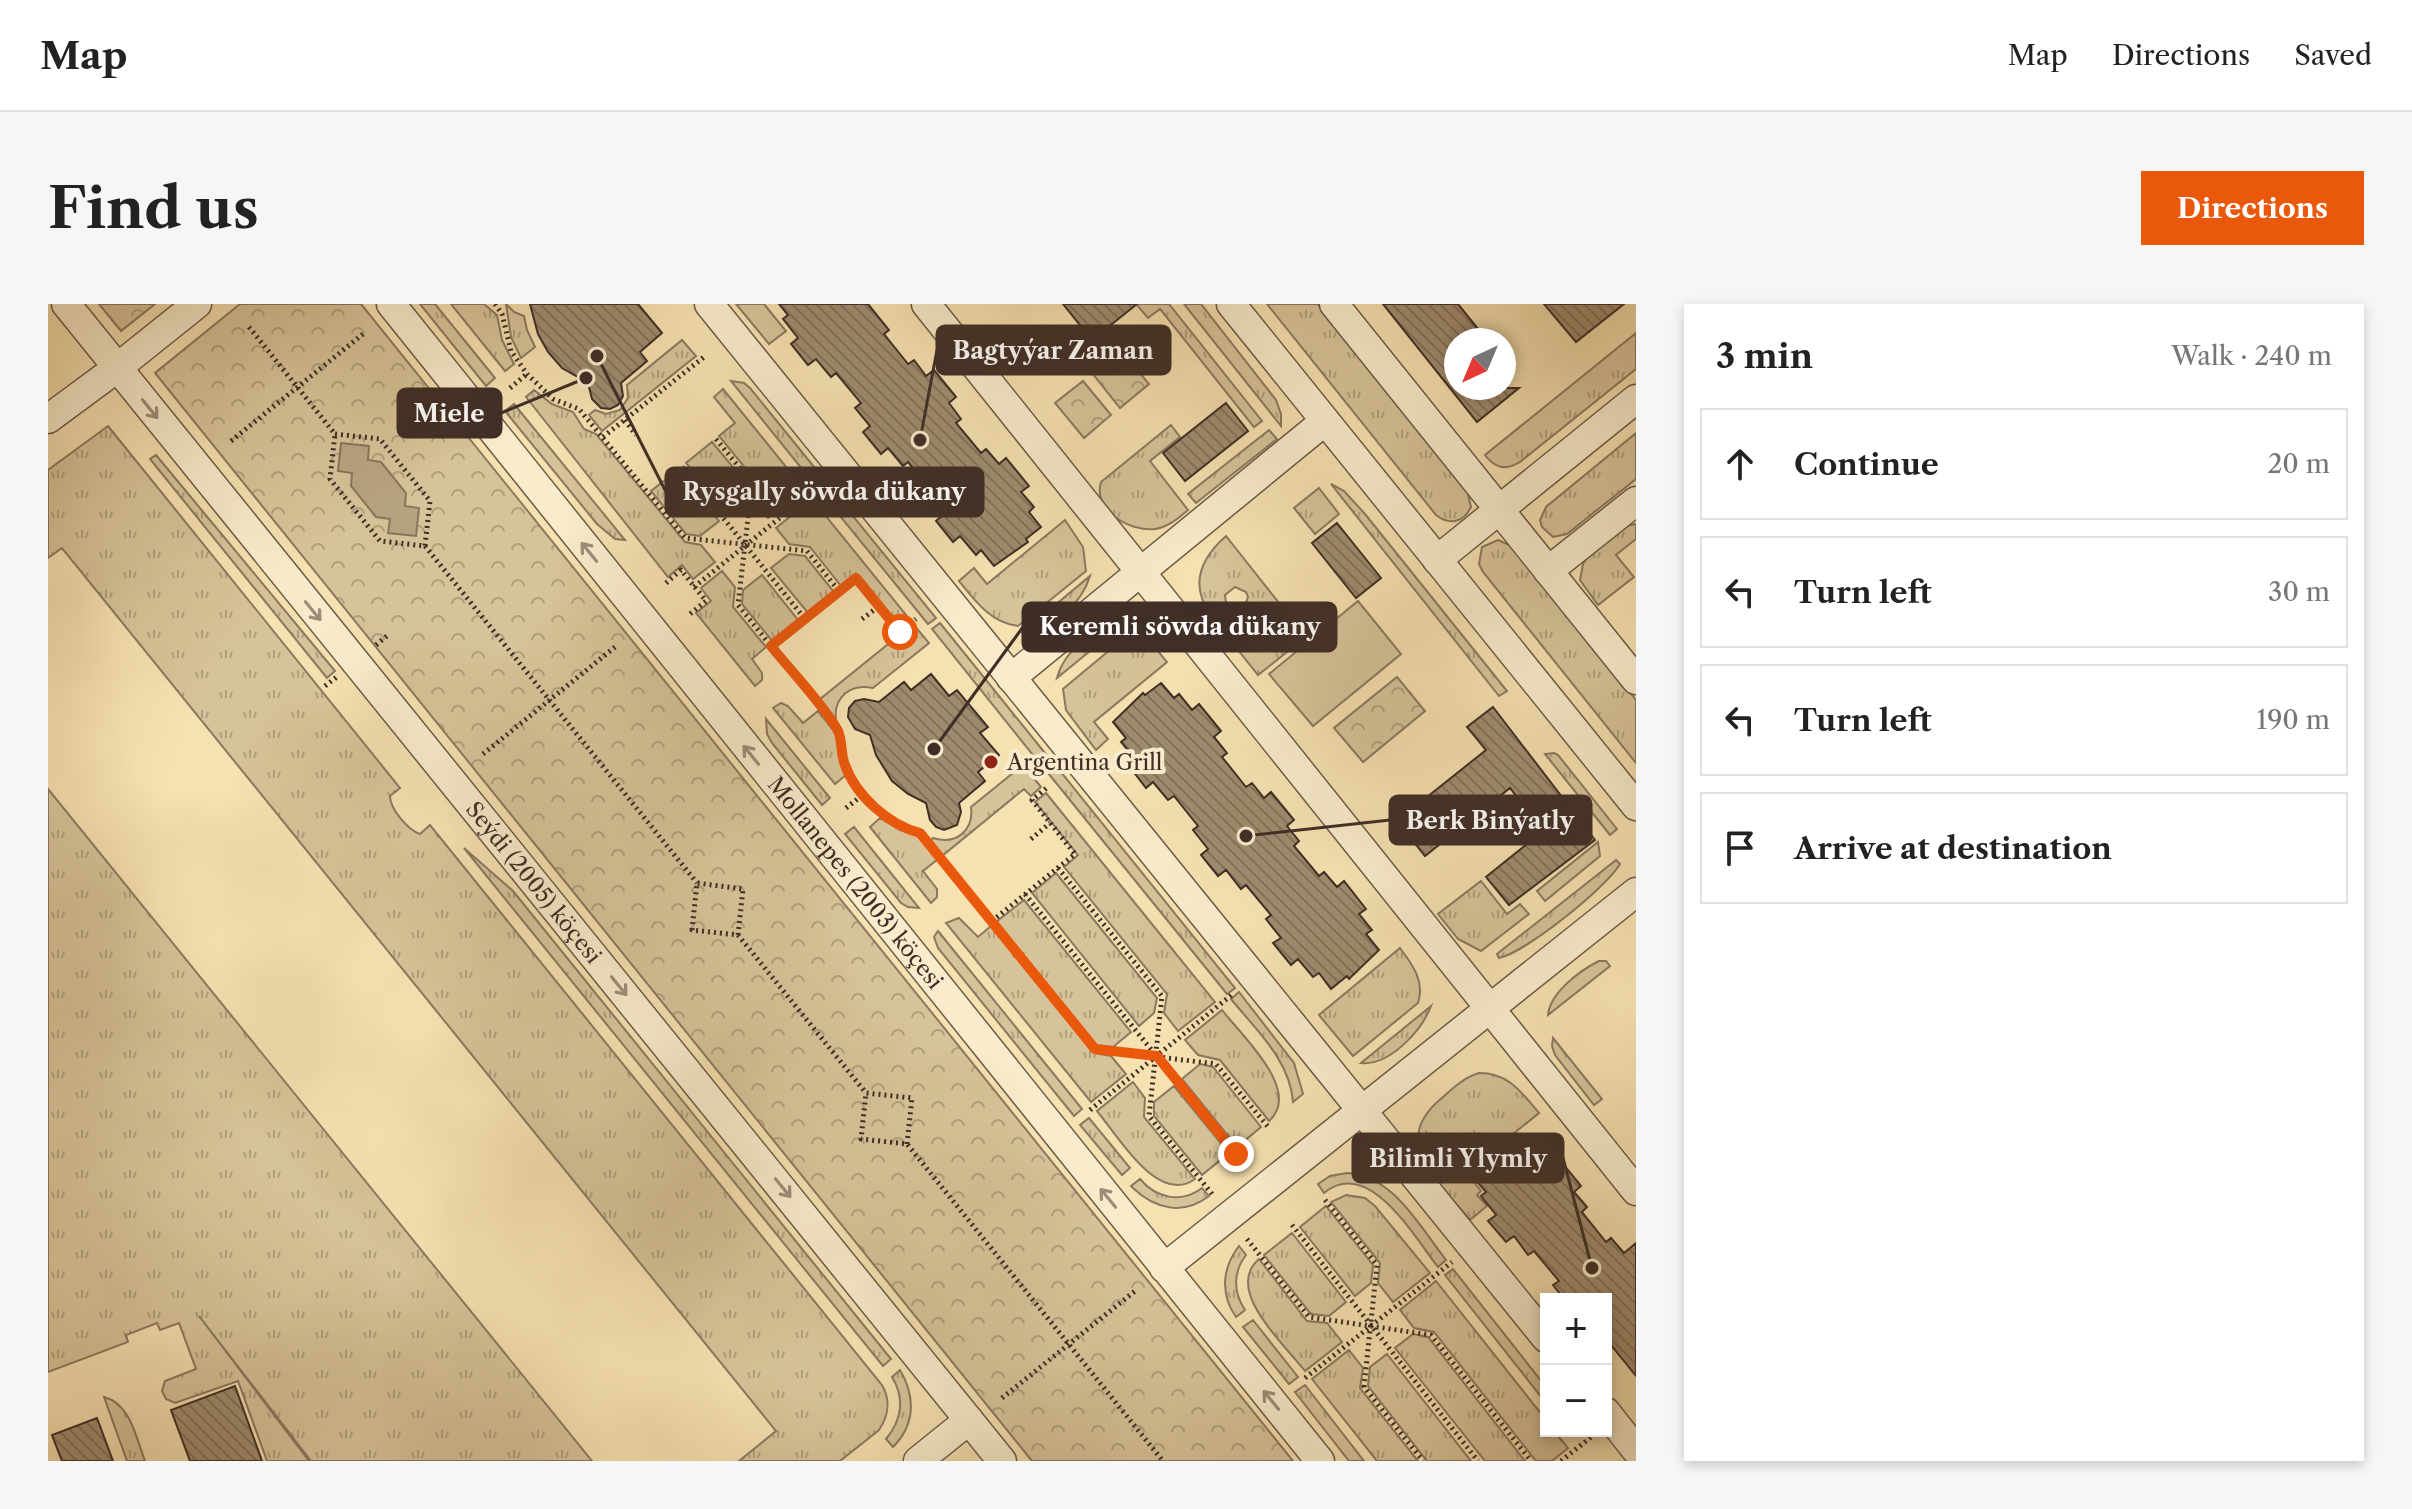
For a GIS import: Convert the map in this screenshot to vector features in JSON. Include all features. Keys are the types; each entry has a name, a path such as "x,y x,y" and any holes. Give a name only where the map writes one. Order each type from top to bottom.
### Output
{"street":[{"name":"Seýdi (2005) köçesi","path":"66,304 1002,1461"},
{"path":"48,419 197,304"},
{"name":"Mollanepes (2003) köçesi","path":"391,304 1320,1461"},
{"path":"709,304 1540,1331"},
{"path":"926,304 1636,1191"},
{"path":"1231,304 1636,806"},
{"path":"1334,304 1636,680"},
{"path":"1437,560 1636,399"},
{"path":"1011,678 1325,421"},
{"path":"1548,571 1636,501"},
{"path":"1164,1268 1636,892"},
{"path":"918,1461 969,1420"},
{"path":"1612,1420 1636,1450"}],"path":[{"path":"495,304 502,314 511,351 527,374 553,399 579,409 685,538 807,551 839,591"},
{"path":"249,327 335,434 380,439 430,501 425,546"},
{"path":"231,441 363,334"},
{"path":"603,437 704,357"},
{"path":"510,388 527,374"},
{"path":"625,420 636,435"},
{"path":"335,434 330,479 380,541 425,546 697,883 743,889 738,935"},
{"path":"716,439 752,483 738,605 840,732 844,763 864,794 882,816 900,827 920,833 1095,1049 1216,1064 1269,1128"},
{"path":"682,467 805,619"},
{"path":"694,587 813,491"},
{"path":"666,583 681,570 706,601 690,614"},
{"path":"771,646 856,578 900,632 916,619"},
{"path":"862,619 878,607"},
{"path":"376,645 388,635"},
{"path":"483,754 615,647"},
{"path":"325,686 339,675"},
{"path":"992,921 1075,854 1032,800 1049,786"},
{"path":"846,808 864,794"},
{"path":"1031,839 1050,823"},
{"path":"1058,868 1162,996 1149,1116 1212,1194"},
{"path":"697,883 692,930 738,935 866,1093 912,1098 907,1144"},
{"path":"1025,894 1236,1154"},
{"path":"1090,1110 1237,990"},
{"path":"866,1093 861,1139 907,1144 1163,1461"},
{"path":"1325,1200 1377,1265 1364,1387 1423,1461"},
{"path":"1292,1225 1478,1461"},
{"path":"1247,1239 1309,1317 1431,1335 1531,1461"},
{"path":"1305,1378 1449,1264"},
{"path":"1002,1398 1135,1291"},
{"path":"1561,1461 1588,1440"}],"green space":[{"path":"99,304 155,304 121,331"},
{"path":"240,304 361,304 1293,1461 1032,1461 155,373"},
{"path":"420,304 435,304 495,378 486,386"},
{"path":"451,304 484,304 497,315 502,340 514,364 505,371"},
{"path":"506,304 524,316 535,347 521,358 511,337"},
{"path":"736,304 764,304 786,331 769,344"},
{"path":"1136,304 1169,304 1262,421 1254,427 1160,309 1148,318"},
{"path":"1184,304 1201,304 1276,400 1281,426"},
{"path":"1267,304 1318,304 1467,490 1471,507 1465,516 1451,521 1436,515"},
{"path":"1636,333 1636,369 1520,462 1501,467 1485,455"},
{"path":"682,340 696,356 602,431 589,415 595,410 606,414 620,410 628,398 627,385"},
{"path":"1120,349 1149,384 1120,408 1092,373"},
{"path":"731,381 744,383 750,388 823,478 815,485"},
{"path":"1083,381 1111,415 1084,438 1055,403"},
{"path":"723,389 804,489 768,518 755,502 756,481 719,436 735,423 714,397"},
{"path":"534,390 552,404 573,412 584,429 596,434 685,542 701,545 715,562 693,579 682,565 668,577 526,397"},
{"path":"514,404 625,540 615,539 597,524 505,411"},
{"path":"1171,425 1180,437 1150,461 1188,510 1160,528 1145,529 1125,523 1102,502 1101,482"},
{"path":"108,426 400,788 390,796 400,818 420,834 430,825 882,1385 888,1402 887,1413 879,1430 840,1461 739,1461 776,1431 62,548 48,558 48,470"},
{"path":"1269,430 1277,439 1196,503 1188,494"},
{"path":"1636,433 1636,479 1567,534 1553,537 1542,527 1540,520 1546,507"},
{"path":"712,442 748,485 747,498 728,514 686,463"},
{"path":"156,455 335,671 327,678 150,459"},
{"path":"678,470 719,521 700,536 686,534 651,491"},
{"path":"826,483 936,618 928,624 818,489"},
{"path":"1331,484 1344,491 1365,514 1507,691 1499,696"},
{"path":"1319,488 1339,514 1315,534 1294,508"},
{"path":"812,499 911,621 900,630 856,576 841,586 810,547 789,544 776,528"},
{"path":"1065,520 1083,547 1086,571 1018,626 992,616 959,581 974,568 987,584"},
{"path":"1636,524 1636,539 1616,555 1634,577 1598,605 1580,580 1583,564 1589,554 1625,526"},
{"path":"1226,536 1306,637 1258,675 1238,650 1253,638 1261,640 1268,637 1271,633 1269,621 1253,619 1249,624 1250,633 1234,645 1214,620 1230,608 1244,608 1248,597 1246,592 1235,587 1225,595 1226,603 1211,615 1200,593 1200,573 1204,563"},
{"path":"1498,540 1514,547 1636,700 1636,763 1483,572 1479,564 1482,547"},
{"path":"789,554 805,556 834,592 808,613 771,568"},
{"path":"722,571 735,587 733,607 766,647 752,659 762,673 762,680 755,686 696,613 711,601 701,588"},
{"path":"762,575 799,621 773,642 742,604 743,590"},
{"path":"1090,576 1080,596 1064,614 1045,627 1023,632"},
{"path":"1358,601 1401,654 1313,726 1269,674"},
{"path":"940,623 1049,758 1041,765 932,629"},
{"path":"913,624 929,643 873,688 858,688 845,694 837,705 836,720 819,700"},
{"path":"1123,624 1057,678 1066,658 1082,641 1102,629"},
{"path":"1139,637 1153,645 1167,662 1094,722 1108,739 1096,750 1066,710 1063,689 1123,639"},
{"path":"1397,677 1425,711 1363,762 1334,728"},
{"path":"781,703 788,706 803,723 818,711 836,734 846,775 835,784 773,708"},
{"path":"766,719 830,798 822,805 772,743 767,734"},
{"path":"1554,753 1617,829 1610,835 1545,754"},
{"path":"1052,761 1235,988 1227,994 1044,768"},
{"path":"1023,765 1041,787 1031,796 1024,789 942,856 930,841 933,838 956,838 962,834 970,823 971,807"},
{"path":"48,789 592,1461 311,1461 199,1316 309,1461 267,1461 238,1381 175,1403 166,1399 162,1391 165,1381 196,1369 179,1323 160,1330 157,1323 126,1335 128,1342 48,1372"},
{"path":"1046,793 1215,1002 1178,1031 1164,1013 1167,994 1064,867 1078,855 1035,802"},
{"path":"880,818 900,830 919,836 938,859 923,871 937,889 937,897 931,903 870,827"},
{"path":"854,827 919,908 901,903 845,834"},
{"path":"1598,842 1600,856 1545,901 1537,891"},
{"path":"464,848 513,891 891,1359 883,1366"},
{"path":"1616,860 1620,864 1612,875 1583,903 1527,944 1499,958 1497,954"},
{"path":"1056,873 1157,998 1154,1013 1139,1026 1032,893"},
{"path":"1481,881 1507,914 1520,904 1529,914 1481,951 1458,939 1438,914"},
{"path":"1024,900 1131,1032 1113,1047 1096,1045 996,922"},
{"path":"959,918 978,937 991,926 1095,1053 1111,1056 1126,1074 1091,1102 946,923"},
{"path":"938,931 1082,1109 1074,1116 938,948 934,937"},
{"path":"1400,948 1419,981 1418,1003 1353,1056 1319,1015"},
{"path":"1599,961 1606,961 1610,966 1548,1015 1560,991"},
{"path":"1239,992 1294,1063 1303,1094 1293,1102 1279,1059 1231,999"},
{"path":"1431,1006 1404,1045 1383,1059 1361,1063"},
{"path":"1222,1010 1254,1048 1274,1079 1279,1095 1278,1109 1269,1121 1220,1060 1198,1055 1185,1040"},
{"path":"1553,1038 1602,1099 1594,1105 1555,1055"},
{"path":"1200,1064 1213,1067 1261,1127 1237,1147 1182,1079"},
{"path":"1479,1073 1506,1080 1539,1113 1466,1172 1481,1191 1477,1195 1487,1206 1470,1220 1432,1175 1418,1145 1419,1130 1427,1114 1456,1086"},
{"path":"1133,1082 1145,1098 1144,1117 1195,1179 1181,1185 1153,1176 1127,1151 1097,1111"},
{"path":"1174,1086 1229,1153 1202,1175 1154,1116 1154,1102"},
{"path":"1089,1118 1130,1168 1122,1175 1080,1125"},
{"path":"1347,1173 1363,1176 1392,1193 1446,1260 1438,1267 1403,1221 1374,1192 1357,1185 1341,1184 1324,1193 1318,1184 1330,1176"},
{"path":"1140,1179 1153,1191 1169,1197 1186,1196 1202,1188 1209,1196 1179,1208 1160,1205 1131,1186"},
{"path":"1346,1195 1365,1198 1375,1206 1430,1273 1393,1302 1378,1283 1380,1263 1331,1202"},
{"path":"1326,1206 1373,1265 1371,1283 1355,1296 1300,1227"},
{"path":"1292,1233 1346,1302 1329,1316 1311,1314 1264,1255"},
{"path":"1239,1246 1246,1255 1237,1275 1237,1289 1245,1310 1236,1317 1227,1299 1225,1281 1229,1263"},
{"path":"1259,1259 1307,1321 1327,1323 1342,1342 1305,1371 1272,1332 1252,1301 1248,1286 1250,1272"},
{"path":"1453,1269 1540,1379 1540,1395 1445,1275"},
{"path":"1436,1281 1540,1412 1540,1437 1559,1437 1568,1448 1552,1461 1536,1461 1434,1332 1414,1328 1400,1310"},
{"path":"1253,1320 1298,1377 1289,1384 1243,1327"},
{"path":"1413,1334 1428,1337 1525,1461 1485,1461 1395,1348"},
{"path":"1349,1350 1363,1368 1360,1388 1418,1461 1377,1461 1312,1379"},
{"path":"1387,1354 1471,1461 1427,1461 1368,1386 1370,1367"},
{"path":"900,1370 909,1390 911,1410 906,1429 893,1447 886,1439 896,1424 900,1409 899,1393 892,1377"},
{"path":"1305,1385 1364,1461 1349,1461 1295,1392"},
{"path":"104,1397 121,1407 126,1414 145,1461 127,1461"}],"shaded area":[{"path":"341,443 369,446 368,460 381,462 406,493 405,506 419,508 416,536 388,533 390,519 376,517 351,486 352,473 338,471"}],"building":[{"path":"530,304 638,304 662,333 640,352 647,361 621,383 623,396 618,405 610,409 601,408 592,399 588,383 562,368 548,352 538,334"},
{"path":"779,304 868,304 889,330 884,334 908,364 914,360 926,376 934,370 956,397 949,403 961,419 956,423 981,453 986,449 999,464 1006,458 1029,486 1021,492 1034,507 1029,512 1041,527 1026,539 1028,542 994,566 981,550 976,555 960,536 953,542 936,521 943,515 928,496 933,492 908,462 903,466 888,448 881,454 863,432 870,426 855,408 861,403 836,373 831,377 816,359 808,365 791,344 798,338 783,319 788,315"},
{"path":"1063,304 1137,304 1092,340"},
{"path":"1383,304 1458,304 1477,328 1444,328 1444,381"},
{"path":"1544,304 1624,304 1576,342"},
{"path":"1459,400 1504,400 1477,422"},
{"path":"1226,403 1248,431 1185,481 1163,453"},
{"path":"1337,523 1381,578 1356,598 1312,543"},
{"path":"931,674 949,696 957,690 988,727 980,733 999,755 978,772 985,781 959,803 961,812 957,825 944,830 930,820 926,803 892,781 876,755 870,735 855,729 848,717 849,708 855,701 879,702 904,682 911,690"},
{"path":"1161,683 1174,698 1179,694 1192,710 1199,704 1221,731 1214,737 1227,753 1222,757 1246,787 1252,783 1264,798 1271,792 1294,820 1287,826 1299,841 1294,846 1319,876 1324,872 1337,887 1344,881 1366,909 1359,914 1372,930 1366,934 1379,950 1349,979 1347,976 1331,989 1319,973 1313,977 1298,959 1291,965 1273,943 1281,938 1266,919 1271,915 1246,885 1241,889 1226,870 1218,876 1201,855 1208,849 1193,830 1198,826 1174,796 1168,800 1153,782 1146,788 1129,766 1136,760 1121,742 1126,738 1113,722 1143,693 1145,695"},
{"path":"1493,707 1595,840 1509,905 1486,877 1543,831 1510,788 1425,856 1397,821 1486,750 1467,727"},
{"path":"1521,1138 1534,1153 1539,1149 1552,1164 1559,1159 1581,1186 1574,1192 1587,1207 1582,1212 1606,1242 1611,1238 1624,1253 1636,1243 1636,1376 1612,1346 1612,1293 1559,1293 1553,1285 1559,1281 1534,1251 1528,1255 1514,1236 1506,1242 1488,1221 1496,1215 1481,1196 1486,1192 1473,1177 1489,1164 1487,1161"},
{"path":"235,1386 262,1461 190,1461 171,1410"},
{"path":"97,1418 113,1461 62,1461 52,1435"}],"place":[{"name":"Rysgally söwda dükany","path":"597,356"},
{"name":"Miele","path":"586,378"},
{"name":"Bagtyýar Zaman","path":"920,440"},
{"name":"Keremli söwda dükany","path":"934,749"},
{"name":"Argentina Grill","path":"991,762"},
{"name":"Berk Binýatly","path":"1246,836"},
{"name":"Bilimli Ylymly","path":"1592,1268"}],"route":[{"path":"900,632 856,578 771,646 840,732 841,754 849,775 882,816 900,827 920,833 1095,1049 1157,1056 1236,1154"}]}
